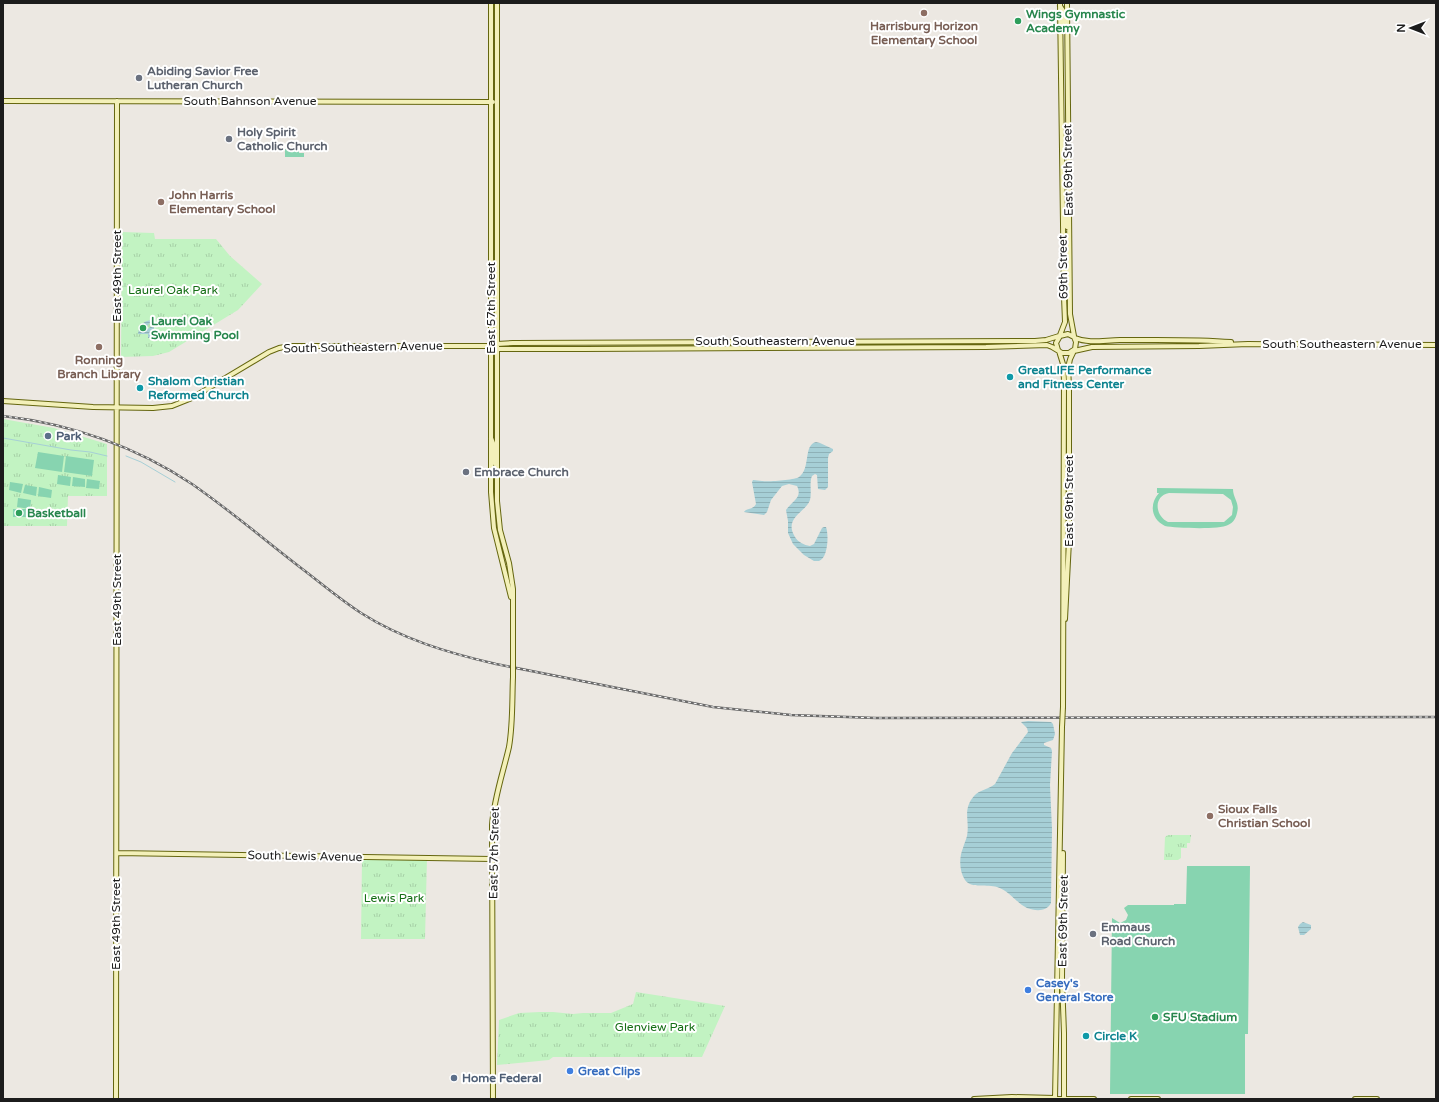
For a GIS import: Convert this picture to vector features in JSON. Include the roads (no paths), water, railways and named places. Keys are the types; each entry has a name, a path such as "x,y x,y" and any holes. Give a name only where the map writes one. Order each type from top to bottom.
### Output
{"main road":[{"name":"East 57th Street","path":"491,3 492,102 490,438 492,518 509,586 513,610"},
{"name":"East 57th Street","path":"493,1099 492,825 498,788 509,747 513,677 513,581 499,520 497,478 497,3"},
{"name":"East 69th Street","path":"1067,3 1070,320 1074,337"},
{"path":"1060,4 1064,12 1065,32 1067,39"},
{"name":"69th Street","path":"1060,4 1065,322 1060,336"},
{"name":"South Bahnson Avenue","path":"3,101 497,102"},
{"name":"East 49th Street","path":"116,1099 117,101"},
{"path":"1062,186 1065,197 1066,224 1069,228"},
{"path":"1063,237 1066,240 1067,270 1070,284"},
{"path":"1066,334 1074,337 1076,345 1074,351 1067,354 1059,350 1056,343 1060,336 1066,334"},
{"name":"South Southeastern Avenue","path":"3,401 117,408 162,408 182,403 269,352 286,347 491,346 497,344 1035,341 1060,336"},
{"name":"South Southeastern Avenue","path":"1074,337 1086,342 1117,340 1193,341 1248,344"},
{"name":"South Southeastern Avenue","path":"1074,351 1092,347 1171,347 1248,344 1436,345"},
{"name":"South Southeastern Avenue","path":"491,346 497,349 994,347 1046,345 1059,350"},
{"name":"East 69th Street","path":"1056,1098 1058,913 1063,707 1062,561 1064,380 1063,364 1059,350"},
{"name":"East 69th Street","path":"1063,653 1069,537 1068,364 1074,351"},
{"path":"490,438 493,443 497,478"},
{"name":"East 69th Street","path":"1061,838 1063,859 1062,979 1064,1099"},
{"name":"South Lewis Avenue","path":"117,853 492,859"},
{"path":"974,1099 990,1097 1094,1099"},
{"path":"1131,1099 1158,1099"},
{"path":"1355,1099 1377,1099"}],"water":[{"name":"Laurel Oak Swimming Pool","path":"153,320 153,323 150,323 146,327 148,329 150,327 154,327 154,338 148,338 148,334 138,334 142,324"},
{"path":"816,442 833,449 828,458 828,487 825,490 818,489 817,475 815,474 812,476 810,500 793,520 792,530 796,539 801,543 810,546 814,544 822,528 826,527 826,551 822,559 819,561 814,561 804,555 793,544 788,533 786,510 799,494 797,486 789,484 782,486 771,500 767,512 764,515 744,512 756,504 752,482 753,480 775,481 799,477 805,469 808,452 812,444"},
{"path":"1021,722 1051,722 1053,724 1055,734 1053,740 1044,743 1044,745 1051,748 1052,751 1050,785 1052,829 1051,903 1047,908 1040,910 1027,908 1006,891 997,887 968,883 963,876 960,864 968,830 967,811 970,801 976,794 995,784 1012,753 1028,732 1027,728"},
{"path":"1303,922 1311,925 1311,929 1304,935 1300,935 1298,927"}],"waterway":[{"path":"3,438 107,456"},
{"path":"126,456 141,462 175,482"}],"railway":[{"path":"3,416 78,431 148,458 170,470 206,494 346,603 361,613 409,638 443,650 496,664 713,707 791,715 876,718 1436,717"}],"place":[{"name":"Harrisburg Horizon Elementary School","path":"924,13"},
{"name":"Wings Gymnastic Academy","path":"1018,21"},
{"name":"Abiding Savior Free Lutheran Church","path":"139,78"},
{"name":"Holy Spirit Catholic Church","path":"229,139"},
{"name":"John Harris Elementary School","path":"161,202"},
{"name":"Laurel Oak Swimming Pool","path":"143,328"},
{"name":"Ronning Branch Library","path":"99,347"},
{"name":"GreatLIFE Performance and Fitness Center","path":"1010,377"},
{"name":"Shalom Christian Reformed Church","path":"140,388"},
{"name":"Park","path":"48,436"},
{"name":"Embrace Church","path":"466,472"},
{"name":"Basketball","path":"19,513"},
{"name":"Sioux Falls Christian School","path":"1210,816"},
{"name":"Emmaus Road Church","path":"1093,934"},
{"name":"Casey's General Store","path":"1028,990"},
{"name":"SFU Stadium","path":"1155,1017"},
{"name":"Circle K","path":"1086,1036"},
{"name":"Great Clips","path":"570,1071"},
{"name":"Home Federal","path":"454,1078"}],"park label":[{"name":"Laurel Oak Park","path":"173,290"},
{"name":"Lewis Park","path":"394,898"},
{"name":"Glenview Park","path":"655,1027"}]}
